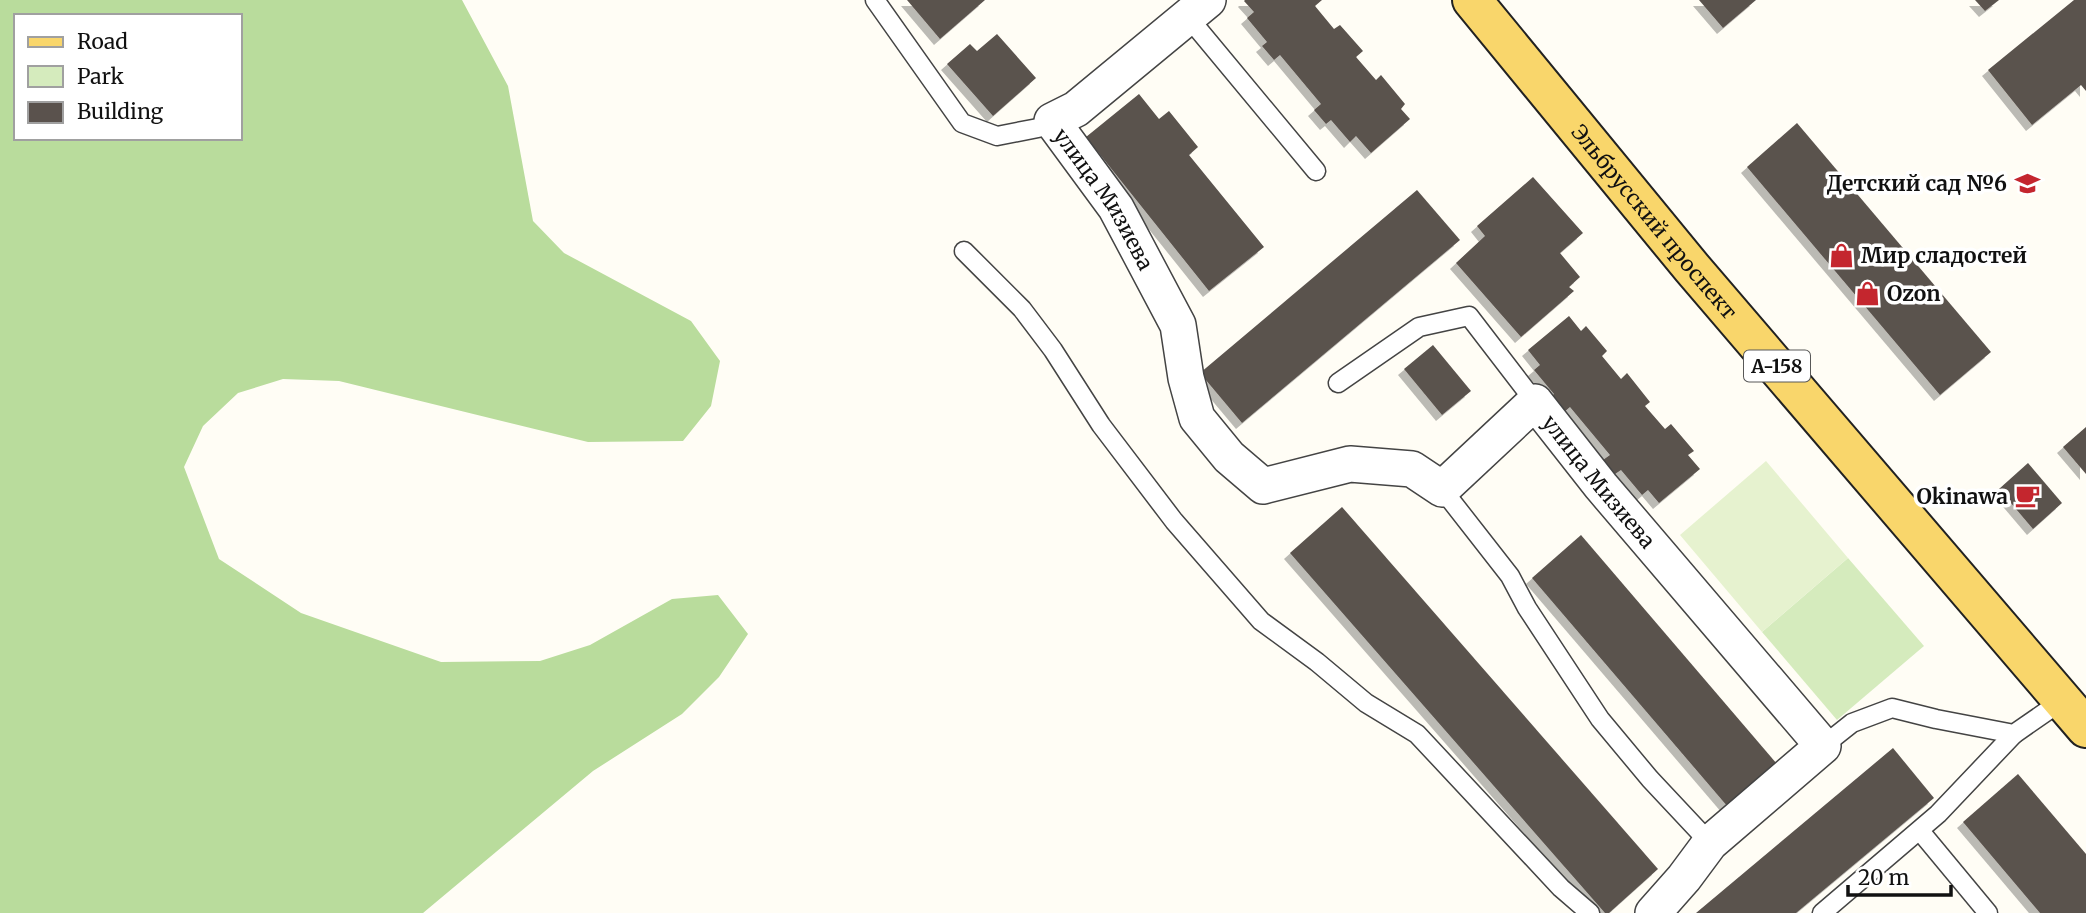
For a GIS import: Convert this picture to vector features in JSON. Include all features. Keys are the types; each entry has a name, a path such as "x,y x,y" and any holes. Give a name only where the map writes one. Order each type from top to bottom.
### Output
{"main road":[{"name":"Эльбрусский проспект","path":"1472,0 1692,268 2074,715"}],"street":[{"name":"улица Мизиева","path":"1198,8 1076,109 1052,121 1116,208 1172,313 1178,325 1186,378 1197,418 1228,457 1263,486 1350,464 1412,470 1443,489 1535,401 1601,486 1824,746"},
{"path":"1653,913 1710,844 1824,746"}],"lane":[{"path":"875,0 962,123 997,136 1038,128 1052,121"},
{"path":"1198,8 1316,171"},
{"path":"964,251 1022,309 1053,350 1101,425 1174,521 1261,621 1367,703 1417,734 1561,888 1590,913"},
{"path":"1338,383 1419,327 1469,316 1535,401"},
{"path":"1443,489 1510,576 1527,608 1600,719 1650,779 1710,844"},
{"path":"1824,746 1852,723 1892,708 2014,734"},
{"path":"1826,912 1920,831 2014,734 2074,715"},
{"path":"1920,831 1989,913"}],"green space":[{"path":"0,0 462,0 508,86 533,221 564,253 691,321 720,361 711,406 683,441 588,442 339,381 283,379 238,393 203,426 184,467 219,559 301,613 441,662 540,661 590,645 672,599 718,595 748,634 719,677 682,714 593,771 423,913 0,913"},
{"path":"1766,461 1848,558 1762,632 1680,535"},
{"path":"1848,558 1924,646 1837,720 1762,632"}],"building":[{"path":"907,0 985,0 940,39"},
{"path":"1245,0 1322,0 1315,6 1334,29 1340,25 1363,51 1356,57 1376,80 1381,75 1405,104 1401,109 1410,119 1371,153 1356,136 1350,142 1331,120 1326,124 1314,110 1321,104 1280,55 1274,60 1262,46 1267,42 1247,18 1254,12"},
{"path":"1699,0 1756,0 1723,28"},
{"path":"1975,0 1999,0 1985,11"},
{"path":"2074,0 2086,0 2086,91 2081,85 2032,125 1988,70"},
{"path":"997,34 1036,78 993,116 947,64 970,44 977,51"},
{"path":"1139,94 1159,119 1169,111 1198,147 1189,155 1264,247 1209,291 1086,137"},
{"path":"1797,123 1991,352 1940,395 1747,167"},
{"path":"1533,177 1583,233 1560,253 1580,277 1569,287 1574,291 1521,337 1456,263 1485,236 1477,226"},
{"path":"1417,190 1460,240 1242,423 1200,373"},
{"path":"1569,316 1581,331 1586,326 1607,351 1602,356 1621,379 1627,373 1650,402 1645,406 1665,429 1671,424 1694,451 1688,455 1700,469 1659,503 1648,490 1642,495 1621,470 1615,474 1603,460 1610,455 1570,407 1563,413 1550,398 1554,394 1534,370 1540,365 1528,350"},
{"path":"1433,345 1471,391 1442,415 1404,369"},
{"path":"2086,427 2086,474 2063,447"},
{"path":"2028,463 2062,503 2033,529 1999,489"},
{"path":"1342,507 1658,869 1609,913 1605,913 1290,553"},
{"path":"1581,535 1777,764 1728,807 1532,578"},
{"path":"1893,748 1934,798 1796,913 1696,913"},
{"path":"2018,774 2086,854 2086,913 2040,913 1963,822"}],"place":[{"name":"Детский сад №6","path":"2027,183"},
{"name":"Мир сладостей","path":"1841,255"},
{"name":"Ozon","path":"1867,293"},
{"name":"Okinawa","path":"2028,496"}]}
